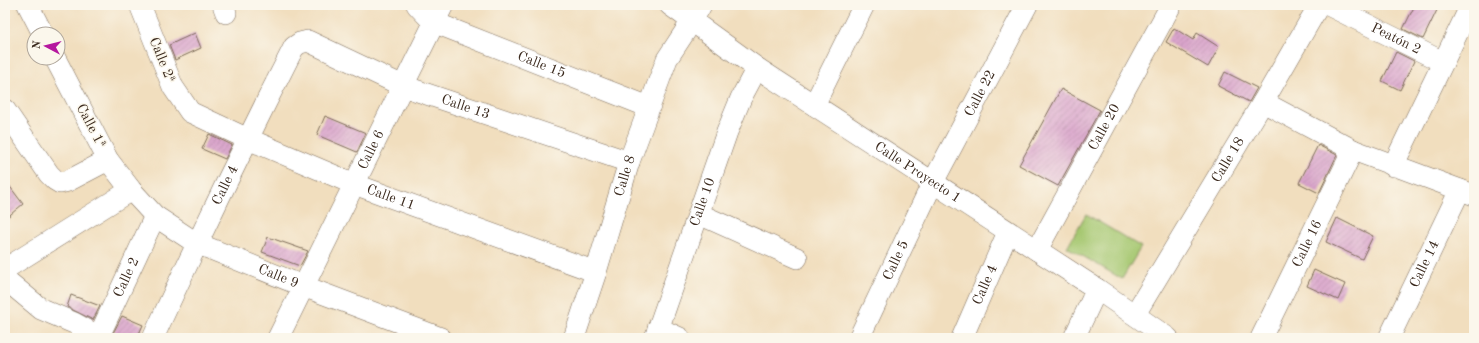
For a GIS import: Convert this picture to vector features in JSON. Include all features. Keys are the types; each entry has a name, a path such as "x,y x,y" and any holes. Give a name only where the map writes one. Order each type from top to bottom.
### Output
{"street":[{"path":"28,5 39,26"},
{"name":"Calle 2ª","path":"140,5 173,86 190,112"},
{"path":"417,5 438,14"},
{"name":"Calle Proyecto 1","path":"670,5 697,13 757,68 1097,289 1168,338"},
{"path":"814,105 864,5"},
{"name":"Calle 22","path":"934,182 1027,5"},
{"name":"Calle 20","path":"1037,250 1171,5"},
{"name":"Calle 18","path":"1135,314 1263,102 1319,5"},
{"name":"Peatón 2","path":"1328,5 1443,62"},
{"path":"1393,166 1471,5"},
{"name":"Calle 8","path":"574,338 596,272 629,162 667,59 697,13"},
{"name":"Calle 6","path":"278,338 438,14"},
{"name":"Calle 15","path":"438,14 649,107"},
{"name":"Calle 13","path":"308,41 403,86 629,162"},
{"name":"Calle 4","path":"153,338 196,243 294,47 300,43 308,41"},
{"name":"Calle 1ª","path":"59,66 108,160 131,190"},
{"name":"Calle 10","path":"656,333 741,98 757,68"},
{"path":"1263,102 1353,150 1467,193"},
{"path":"5,110 49,174 60,183 68,181 108,160"},
{"name":"Calle 11","path":"190,112 248,139 354,184 596,272"},
{"name":"Calle 16","path":"1261,338 1353,150"},
{"name":"Calle 5","path":"859,338 934,182"},
{"path":"5,269 131,190"},
{"name":"Calle 9","path":"131,190 155,216 196,243 303,286 441,338"},
{"name":"Calle 14","path":"1389,338 1467,193"},
{"path":"699,214 797,258"},
{"name":"Calle 2","path":"99,338 155,216"},
{"name":"Calle 4","path":"962,338 1008,232"},
{"path":"5,279 41,309 74,323 99,338"},
{"path":"1074,338 1097,289"},
{"path":"656,333 680,338"}],"green space":[{"path":"1086,214 1141,247 1122,279 1067,247"}],"building":[{"path":"1415,5 1430,5 1438,8 1423,39 1403,29"},
{"path":"1174,28 1193,40 1197,33 1219,47 1208,67 1166,42"},
{"path":"195,33 201,48 175,60 169,45"},
{"path":"1396,52 1414,61 1400,90 1382,81"},
{"path":"1225,72 1257,88 1249,102 1218,86"},
{"path":"1061,89 1100,110 1058,186 1019,165"},
{"path":"325,116 366,133 357,152 317,135"},
{"path":"209,134 232,145 225,159 202,149"},
{"path":"1318,145 1337,155 1319,193 1299,183"},
{"path":"5,180 23,204 5,219"},
{"path":"1337,218 1373,236 1362,259 1326,242"},
{"path":"268,237 308,251 300,266 262,252"},
{"path":"1314,270 1345,284 1338,300 1307,286"},
{"path":"71,295 100,306 93,320 67,307"},
{"path":"122,316 143,325 137,338 124,338 113,333"}]}
